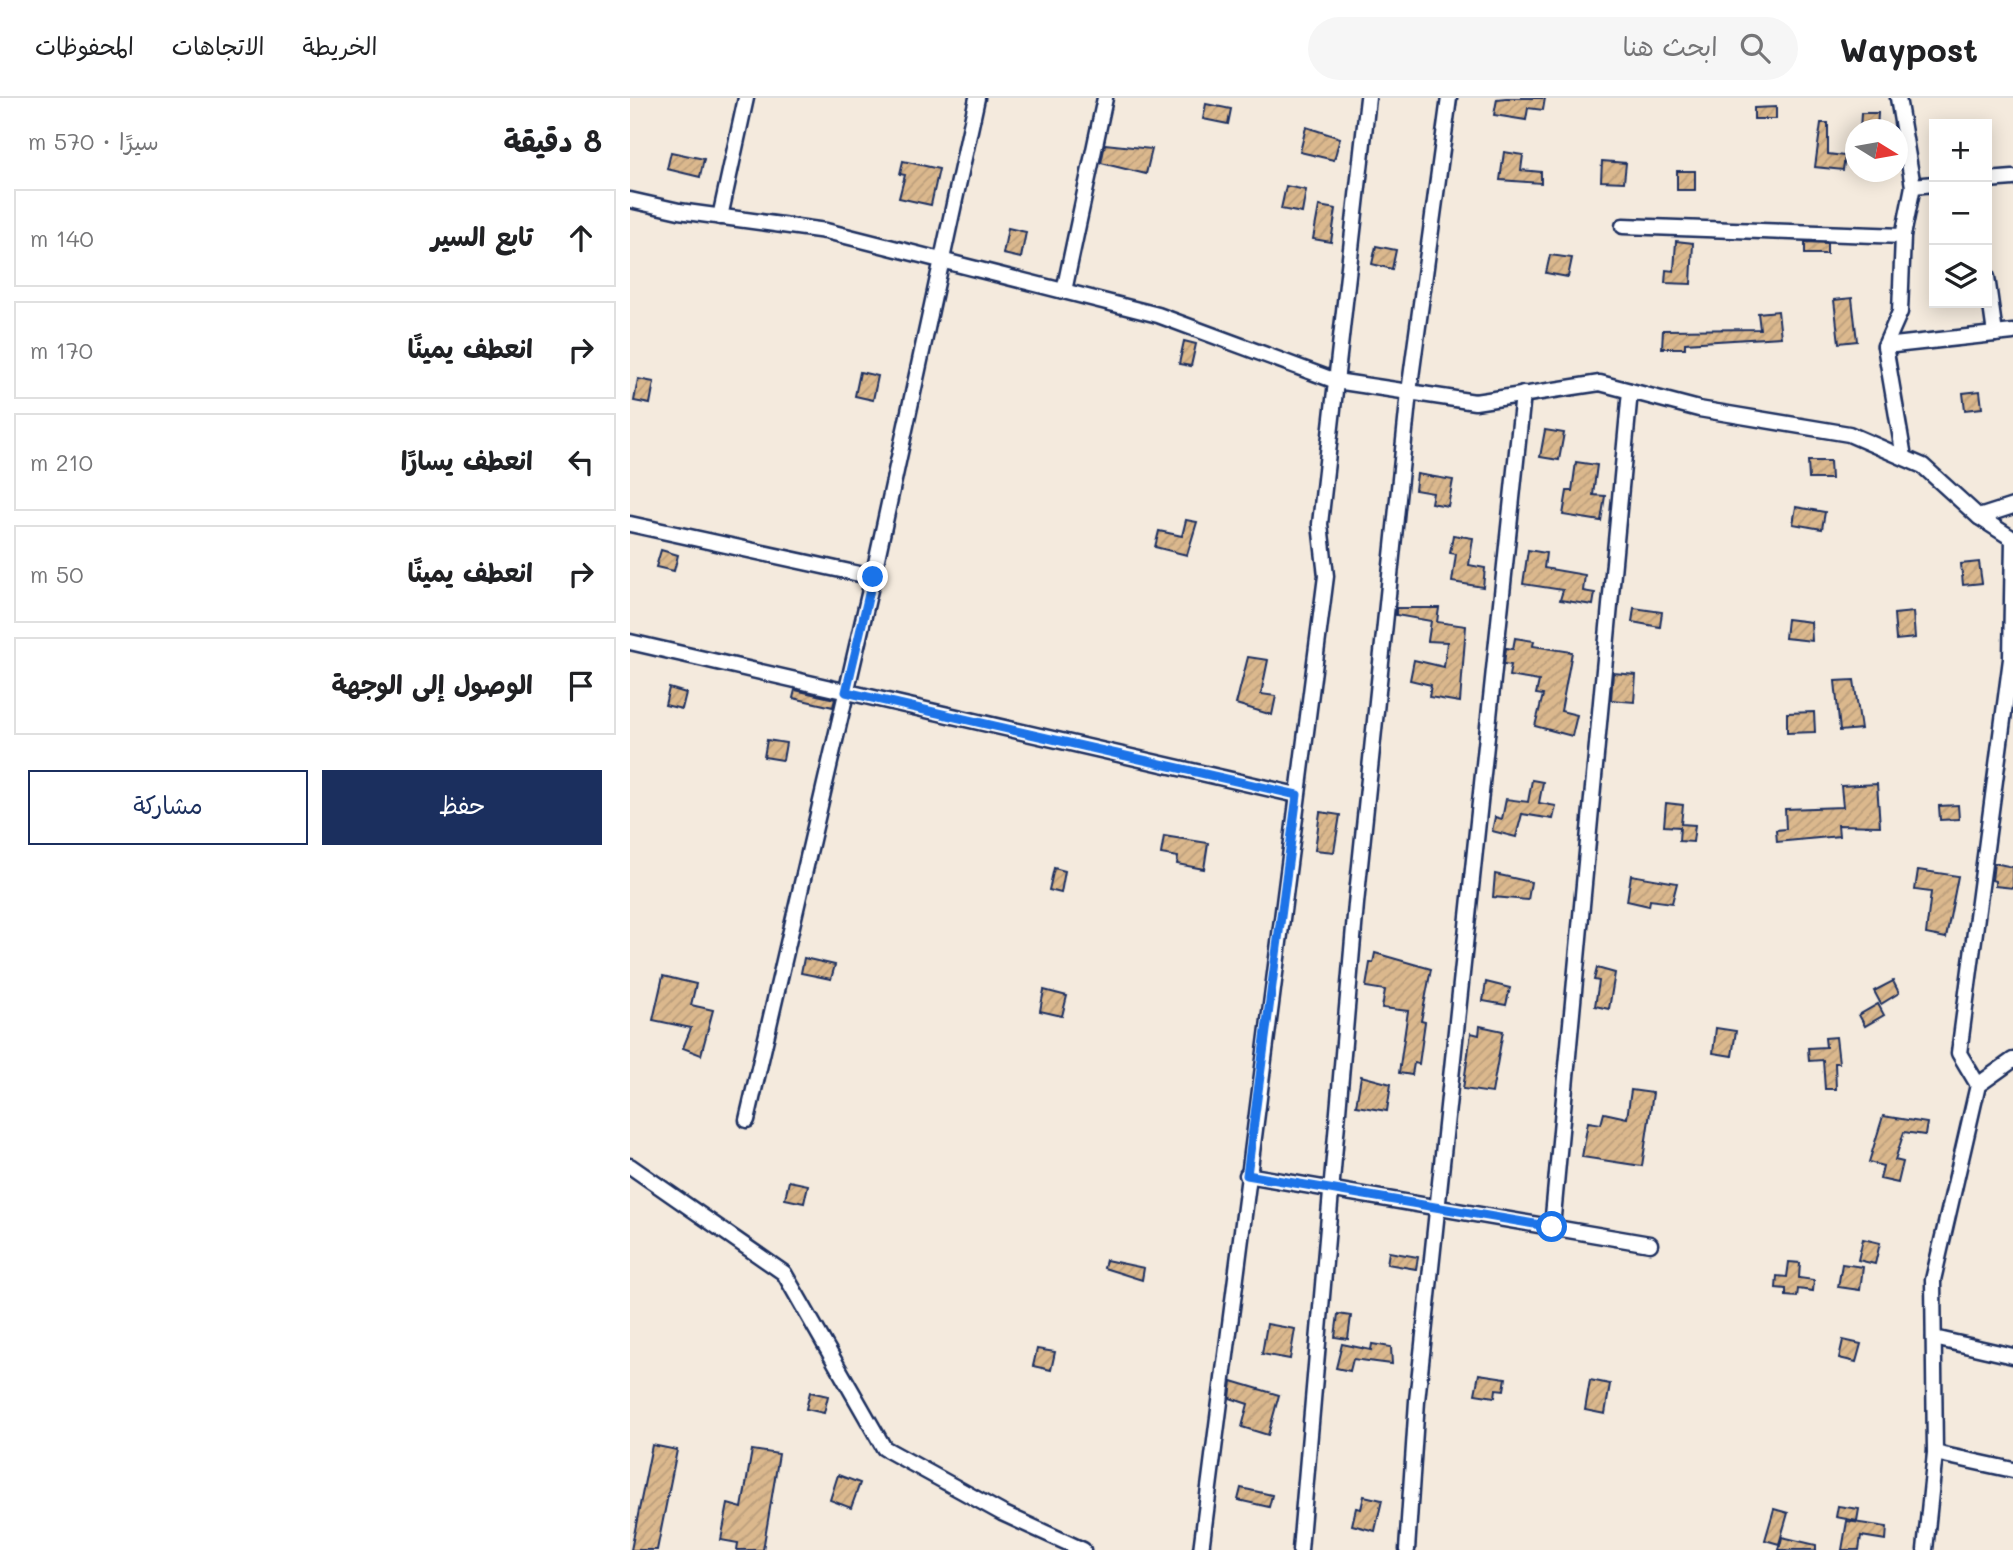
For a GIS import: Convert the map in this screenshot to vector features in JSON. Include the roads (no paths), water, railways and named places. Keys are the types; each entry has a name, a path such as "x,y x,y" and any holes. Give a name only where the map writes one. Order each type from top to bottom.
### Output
{"street":[{"path":"720,217 746,98"},
{"path":"747,1120 873,577 977,98"},
{"path":"1064,291 1105,98"},
{"path":"1201,1550 1247,1175 1326,576 1320,524 1368,98"},
{"path":"1300,1550 1356,904 1409,392 1449,98"},
{"path":"1898,98 1913,186 1903,236 1900,312 1885,346 1904,457"},
{"path":"1992,180 2013,178"},
{"path":"1913,186 1929,184"},
{"path":"630,200 720,217 826,231 1158,315 1336,381 1475,402 1600,383 1699,409 1849,434 1923,466 1979,517 2013,539 2011,659 1959,1053 1978,1085"},
{"path":"1623,226 1903,236"},
{"path":"1991,308 1995,334"},
{"path":"1885,346 2013,332"},
{"path":"1552,1227 1630,391"},
{"path":"1407,1550 1417,1401 1523,394"},
{"path":"1979,517 2013,506"},
{"path":"630,524 873,577"},
{"path":"630,642 1297,795"},
{"path":"1925,1550 1935,1453 1933,1280 1978,1085 2013,1060"},
{"path":"630,1166 785,1273 884,1448 1002,1513 1083,1550"},
{"path":"1247,1175 1650,1244"},
{"path":"1934,1338 2013,1356"},
{"path":"1935,1453 2013,1470"}]}
